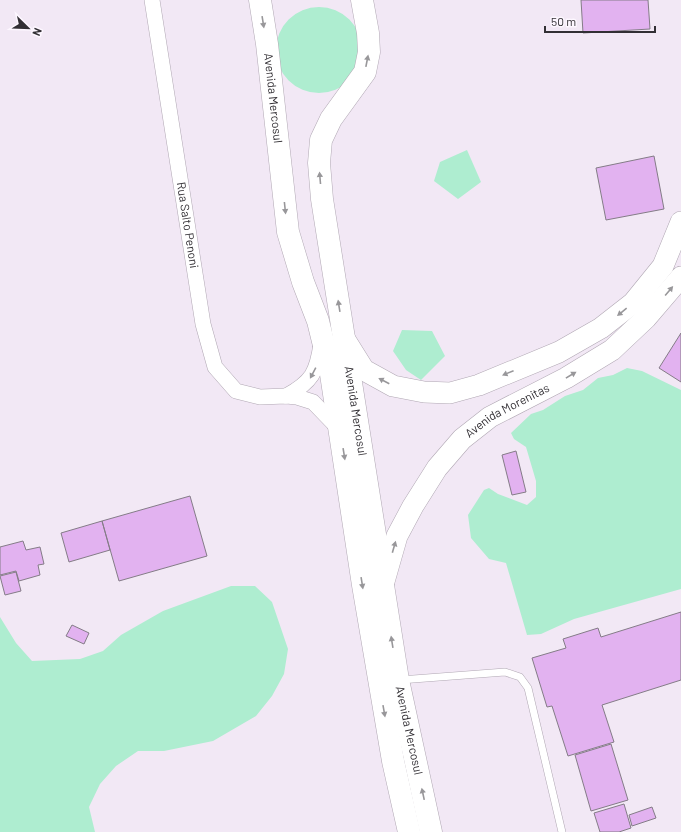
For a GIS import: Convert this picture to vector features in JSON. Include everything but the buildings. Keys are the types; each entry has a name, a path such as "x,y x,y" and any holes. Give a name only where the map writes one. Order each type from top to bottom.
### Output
{"highway":[{"name":"Avenida Mercosul","path":"260,0 267,44 288,232 303,282 318,321 331,374 362,585 393,761"},
{"name":"Avenida Mercosul","path":"362,0 368,33 369,52 365,72 331,119 321,140 319,163 322,199 398,680 431,832"},
{"path":"393,761 395,832"},
{"path":"393,761 409,832"}],"main road":[{"path":"343,336 364,370 393,386 424,392 450,394 479,385 559,352 601,328 617,316 633,303 662,266 681,222"},
{"name":"Avenida Morenitas","path":"383,585 397,536 413,506 437,468 462,439 490,417 566,378 612,350 646,318 681,277"}],"street":[{"name":"Rua Salto Penoni","path":"152,0 203,324 215,367 236,391 260,397 297,397 313,402 340,431"},
{"name":"Rua Salto Penoni","path":"286,396 301,388 312,377 317,365 322,339"}],"lane":[{"path":"398,680 505,672 520,677 528,688 562,832"}],"green space":[{"path":"319,7 335,10 343,14 355,26 359,34 362,50 359,66 355,74 343,86 335,90 319,93 303,90 295,86 283,74 279,66 276,50 279,34 283,26 295,14 303,10"},
{"path":"467,150 481,182 458,199 434,181 440,162"},
{"path":"402,330 432,331 445,356 421,380 406,370 393,351"},
{"path":"627,368 642,371 681,390 681,589 574,619 541,634 527,635 506,563 489,559 471,538 468,515 484,490 489,488 498,494 527,505 536,497 536,481 526,447 514,439 511,433 531,414 543,410 565,396 583,390 598,378 613,375"},
{"path":"231,586 255,586 272,602 288,649 284,674 272,696 256,716 213,741 164,751 138,751 116,766 100,784 89,807 95,832 0,832 0,617 16,643 32,661 80,659 103,651 121,635 163,611"}]}
